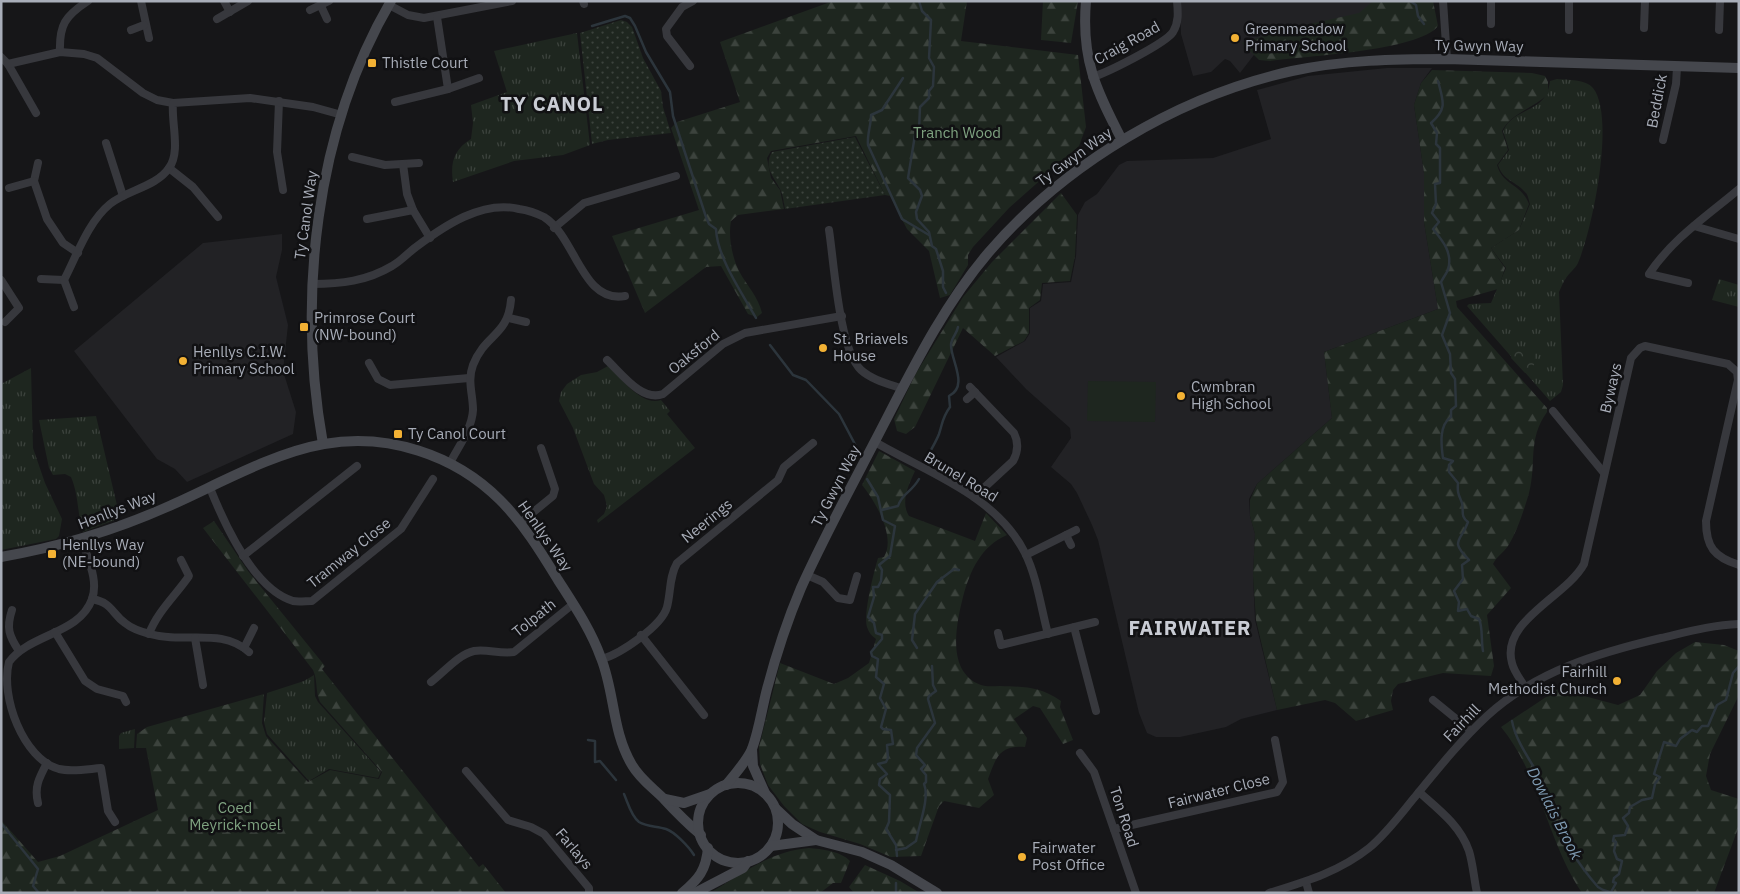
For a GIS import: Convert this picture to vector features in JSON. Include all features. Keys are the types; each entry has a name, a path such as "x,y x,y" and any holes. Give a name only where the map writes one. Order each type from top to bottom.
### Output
{"street":[{"path":"60,52 59,34 63,23 88,1"},
{"path":"141,1 144,25 149,38"},
{"path":"224,1 230,12"},
{"path":"217,19 248,1"},
{"path":"310,10 329,1"},
{"path":"390,3 415,17 437,17 481,4 512,1"},
{"path":"690,66 667,36 666,29 679,4 693,1"},
{"path":"1086,1 1084,46 1092,77 1122,140"},
{"name":"Craig Road","path":"1092,77 1124,63 1172,33 1178,23 1177,1"},
{"path":"1443,1 1447,59"},
{"path":"1490,24 1491,1"},
{"path":"1569,30 1570,1"},
{"path":"1644,28 1645,1"},
{"path":"1719,30 1720,1"},
{"name":"Ty Canol Way","path":"322,444 313,375 312,284 315,243 326,178 342,115 356,77 390,3"},
{"path":"321,6 327,19"},
{"path":"437,17 448,89"},
{"path":"131,30 144,25"},
{"path":"8,64 60,52 97,58 143,93 157,100 173,103 250,98 279,101 342,115"},
{"path":"1,57 8,64 36,113"},
{"name":"Ty Gwyn Way","path":"765,794 753,766 752,749 778,648 807,575 903,389 936,328 961,289 990,252 1059,183 1122,140 1198,102 1261,78 1334,64 1402,59 1447,59 1739,68"},
{"name":"Beddick","path":"1663,140 1676,84 1677,66"},
{"path":"394,102 448,89 479,78"},
{"path":"279,101 277,152 284,190"},
{"path":"74,307 64,280 102,212 123,196 159,178 170,168 174,148 173,103"},
{"path":"106,143 123,196"},
{"path":"352,156 385,165 419,163"},
{"path":"38,163 34,181 47,219 63,243 78,253"},
{"path":"403,164 407,194 413,210 430,238"},
{"path":"170,168 193,187 218,217"},
{"path":"554,228 584,203 676,176"},
{"path":"9,188 34,181"},
{"path":"1688,283 1649,274 1660,257 1739,189"},
{"path":"312,284 340,284 367,278 393,266 465,215 491,209 518,208 545,218 565,240 598,292 613,298 625,296"},
{"path":"367,219 413,210"},
{"path":"1694,226 1739,239"},
{"path":"829,230 848,350 856,365 870,376 903,389"},
{"path":"1,280 20,308 5,322"},
{"path":"42,280 64,280"},
{"path":"450,464 472,418 469,378 477,356 508,318 511,300"},
{"name":"Oaksford","path":"607,360 645,395 654,397 663,394 723,344 745,333 842,316"},
{"path":"508,318 526,322"},
{"name":"Byways","path":"1525,687 1512,665 1511,654 1514,637 1523,624 1579,573 1584,564 1632,358 1640,348 1645,346 1660,348 1733,367 1737,372 1738,380 1706,521 1706,538 1715,554 1726,561 1739,565"},
{"path":"369,363 378,379 390,385 469,378"},
{"path":"967,399 972,390 1014,433 1017,441 1017,455 974,497"},
{"path":"1553,410 1604,473"},
{"name":"Henllys Way","path":"1,557 82,540 132,522 291,452 322,444 347,441 387,442 406,446 450,464 481,483 501,500 520,523 573,604 602,659 622,746 641,779 701,836"},
{"name":"Brunel Road","path":"875,442 974,497 999,516 1017,539 1026,555 1048,634"},
{"name":"Neerings","path":"602,659 617,653 664,615 673,571 678,563 778,480 784,467 813,443"},
{"path":"520,523 553,496 555,489 541,448"},
{"path":"244,556 357,466"},
{"name":"Tramway Close","path":"210,488 227,529 244,556 262,579 282,597 294,601 312,601 402,529 433,479"},
{"path":"1026,555 1076,530"},
{"path":"1066,535 1071,545"},
{"path":"82,540 94,578 92,599 79,617 19,652 8,662 2,679 1,691 15,732 26,747 46,763 60,769 101,768 108,811 115,822"},
{"path":"149,634 159,613 170,603 189,576 181,560"},
{"path":"807,575 823,582 838,598 850,600 857,576"},
{"path":"92,599 102,601 110,606 124,623 149,634 221,638 238,643 246,650 254,628"},
{"name":"Tolpath","path":"432,682 465,655 473,651 503,654 514,652 573,604"},
{"path":"12,610 7,623 8,635 19,652"},
{"path":"998,633 1001,645 1095,622"},
{"name":"Fairhill","path":"1269,893 1306,882 1338,868 1369,848 1394,822 1471,732 1492,711 1525,687 1559,668 1588,658 1712,626 1739,624"},
{"path":"1074,627 1096,711"},
{"path":"55,632 85,682 97,689 123,696 126,702"},
{"path":"641,635 704,715"},
{"path":"196,638 203,684"},
{"path":"1084,702 1093,700"},
{"path":"1434,700 1471,732"},
{"name":"Fairwater Close","path":"1114,829 1277,792 1283,782 1275,740"},
{"name":"Ty Gwyn Way","path":"726,785 752,749"},
{"name":"Ton Road","path":"1080,753 1094,772 1136,893"},
{"path":"38,803 35,792 46,763"},
{"name":"Farlays","path":"466,771 508,820 531,826 544,834 589,888 589,893"},
{"path":"664,799 684,804 711,794 726,785 748,784 765,794 776,809 792,824 816,840 862,852 891,865 937,893"},
{"path":"1419,792 1446,816 1460,833 1468,849 1477,893"},
{"path":"711,794 700,814 701,836 715,855 729,862 748,862 759,857 771,846 777,832 776,809"},
{"path":"771,846 816,840"},
{"path":"682,893 700,878 706,865 708,848"},
{"path":"695,893 743,868 748,862"},
{"path":"1306,882 1309,893"}],"shaded area":[{"name":"Greenmeadow Primary School","path":"1180,1 1389,1 1391,12 1257,51 1240,73 1230,61 1225,59 1211,72 1193,76 1181,34"},
{"name":"Cwmbran High School","path":"1387,68 1432,68 1421,83 1414,105 1424,173 1424,222 1438,309 1324,352 1332,418 1257,484 1249,499 1250,516 1255,534 1253,576 1255,620 1277,710 1241,719 1226,727 1180,737 1156,737 1147,733 1139,713 1098,540 1077,493 1071,484 1051,467 1071,438 1070,428 1026,389 996,357 1025,341 1030,333 1030,308 1041,301 1043,284 1071,282 1076,256 1078,215 1085,202 1097,194 1119,165 1127,161 1213,158 1271,139 1257,90 1308,76"},
{"name":"Henllys C.I.W. Primary School","path":"282,234 282,250 276,277 288,325 283,371 296,412 293,434 187,482 175,469 157,459 74,351 203,243"}],"green space":[{"name":"Tranch Wood","path":"833,1 967,1 961,41 1078,55 1086,127 1079,146 1009,208 973,247 968,255 968,265 950,295 940,298 929,251 907,229 890,196 885,195 856,136 771,151 767,158 771,178 780,190 784,209 738,215 731,221 730,227 731,246 737,265 755,296 762,313 757,317 748,314 721,266 706,267 645,313 612,236 699,210 671,128 677,122 740,102 720,42"},
{"path":"1043,1 1078,1 1071,43 1041,40"},
{"path":"1373,1 1433,1 1438,26 1427,34 1386,47 1270,61 1259,60 1242,43 1279,31 1359,13"},
{"path":"621,20 627,22 632,27 643,58 661,91 663,107 671,133 608,140 592,144 580,33"},
{"path":"577,33 590,145 563,155 514,161 453,182 452,169 454,157 461,147 471,139 473,123 471,105 507,92 494,51"},
{"path":"1432,70 1532,73 1545,76 1548,82 1548,94 1517,115 1502,131 1508,150 1497,165 1503,177 1526,197 1529,204 1519,230 1491,248 1505,268 1498,289 1456,301 1457,307 1547,408 1547,412 1537,432 1531,482 1523,514 1508,546 1493,564 1511,588 1487,615 1494,666 1491,676 1443,673 1398,684 1393,690 1391,701 1393,710 1356,721 1335,703 1325,700 1277,710 1256,620 1253,576 1255,534 1250,516 1250,500 1257,484 1332,418 1324,352 1438,309 1424,222 1424,173 1414,105 1421,83"},
{"path":"1557,79 1581,81 1593,88 1600,103 1602,148 1595,201 1584,247 1578,263 1565,280 1559,292 1563,385 1561,392 1550,401 1467,306 1469,304 1491,303 1506,268 1491,248 1519,230 1530,204 1526,193 1506,178 1498,165 1509,150 1503,131 1515,117 1543,100 1550,81"},
{"path":"855,137 885,195 785,209 781,191 769,167 772,152"},
{"path":"1061,193 1077,215 1075,256 1070,281 1042,283 1040,300 1029,308 1029,333 1024,341 995,356 963,328 915,427 906,434 897,431 894,419 915,375 963,297 992,262"},
{"path":"1719,279 1739,285 1739,307 1712,300"},
{"path":"1519,347 1531,349 1534,356 1533,368 1528,373 1525,373 1511,358 1512,354"},
{"path":"608,366 625,384 639,395 654,401 661,400 670,411 667,414 695,448 598,523 597,520 604,514 607,506 604,495 594,484 573,428 559,401 561,392 567,384 581,375 597,372"},
{"path":"31,368 33,448 45,483 62,519 59,536 56,539 1,550 1,384"},
{"path":"1088,381 1156,382 1155,422 1087,421"},
{"path":"96,416 120,518 83,532 71,477 65,474 53,475 49,468 39,420"},
{"path":"879,451 915,471 905,499 906,511 909,516 975,541 986,513 1007,535 983,553 969,578 963,597 956,634 958,659 962,670 970,679 981,685 1032,688 1046,692 1061,701 1060,707 1073,740 1063,744 1040,708 1033,706 1014,719 1027,738 1025,747 1009,748 996,759 988,779 994,795 979,808 944,801 939,806 921,856 891,857 802,824 784,806 768,785 760,764 759,747 780,663 834,684 848,678 869,663 876,639 867,627 866,613 878,558 884,557 888,540 883,520 862,485"},
{"name":"Coed Meyrick-moel","path":"214,521 248,571 325,666 322,669 479,867 483,864 506,893 1,893 1,820 38,862 60,856 158,810 146,748 136,748 137,734 147,727 264,694 262,723 266,736 308,782 330,770 379,779 382,772 320,702 313,670 203,528"},
{"path":"1695,642 1724,645 1739,651 1739,695 1710,754 1706,776 1711,790 1739,799 1739,826 1714,893 1582,893 1560,852 1526,766 1515,746 1501,727 1558,689 1618,705 1640,695 1657,671 1676,653"},
{"path":"314,675 315,696 318,702 381,772 378,778 329,769 309,781 267,734 264,722 267,693 304,681"},
{"path":"135,729 134,748 119,749 119,736 121,733"},
{"path":"809,848 836,853 850,861 841,883 833,883 820,893 713,891 771,858 783,853"},
{"path":"865,865 900,881 920,893 854,893 849,887"}],"waterway":[{"path":"919,1 922,11 931,20 929,58 934,67 933,86 929,91 929,98 920,107 919,130 915,135 908,178 920,190 922,196 916,212 917,219 929,232 932,246 936,249 943,271 943,287 946,293"},
{"name":"Dowlais Brook","path":"1410,1 1416,5 1418,16 1424,24"},
{"path":"592,26 625,16 630,18 635,26 646,52 670,92 673,116 706,217 709,224 716,229 717,240 725,263 756,318"},
{"path":"903,78 882,110 871,115 868,145 902,219 929,235"},
{"name":"Dowlais Brook","path":"1438,81 1443,104 1440,113 1431,123 1437,133 1436,144 1440,148 1440,183 1435,184 1436,204 1432,213 1439,222 1433,229 1443,243 1449,258 1448,270 1441,282 1450,313 1442,335 1450,354 1451,373 1455,379 1456,406 1451,410 1451,417 1444,425 1442,447 1443,458 1453,461 1449,465 1449,472 1458,483 1463,516 1468,522 1458,541 1459,548 1469,560 1462,565 1463,579 1454,591 1459,602 1458,611 1467,609 1471,616 1479,619 1483,651"},
{"path":"926,460 950,407 949,396 955,392 958,386 958,373 951,345 958,327"},
{"path":"770,345 793,375 806,380 839,414 858,450"},
{"path":"867,479 878,497 883,520 895,526 890,556 879,565 882,570 881,581 878,587 873,587 874,597 868,617 874,623 876,633 882,635 882,639 871,652 872,656 878,659 876,677 884,684 880,698 886,709 881,727 891,730 893,744 887,745 888,758 886,762 878,764 887,774 880,779 879,785 890,795 889,822 886,829 896,845 897,856"},
{"path":"882,510 898,506 902,498 919,479"},
{"path":"917,648 912,640 915,614 937,582 954,569 959,570"},
{"path":"896,850 906,848 916,841 926,796 924,784 926,782 926,775 921,769 925,765 916,755 917,748 935,723 928,699 936,691 933,685 932,666"},
{"path":"1611,892 1616,883 1613,882 1614,878 1619,874 1622,861 1617,859 1614,851 1616,842 1613,841 1614,836 1625,835 1628,826 1623,818 1629,813 1630,807 1642,800 1652,798 1655,784 1660,777 1654,774 1664,742 1676,746 1680,739 1692,730 1697,732 1702,726 1708,726 1717,705 1726,700 1733,673 1739,666"},
{"name":"Dowlais Brook","path":"1512,721 1521,746 1544,785 1549,808 1564,839 1583,869 1598,887 1613,893"},
{"path":"588,740 595,741 595,762 600,761 616,780"},
{"path":"624,794 632,813 639,822 670,831 682,840 694,855"},
{"path":"1,823 38,869 33,886 39,893"},
{"path":"896,883 896,893"}],"place":[{"name":"Greenmeadow Primary School","path":"1235,38"},
{"name":"Thistle Court","path":"372,63"},
{"name":"Primrose Court (NW-bound)","path":"304,327"},
{"name":"St. Briavels House","path":"823,348"},
{"name":"Henllys C.I.W. Primary School","path":"183,361"},
{"name":"Cwmbran High School","path":"1181,396"},
{"name":"Ty Canol Court","path":"398,434"},
{"name":"Henllys Way (NE-bound)","path":"52,554"},
{"name":"Fairhill Methodist Church","path":"1617,681"},
{"name":"Fairwater Post Office","path":"1022,857"}],"district":[{"name":"TY CANOL","path":"552,104"},
{"name":"FAIRWATER","path":"1190,628"}]}
